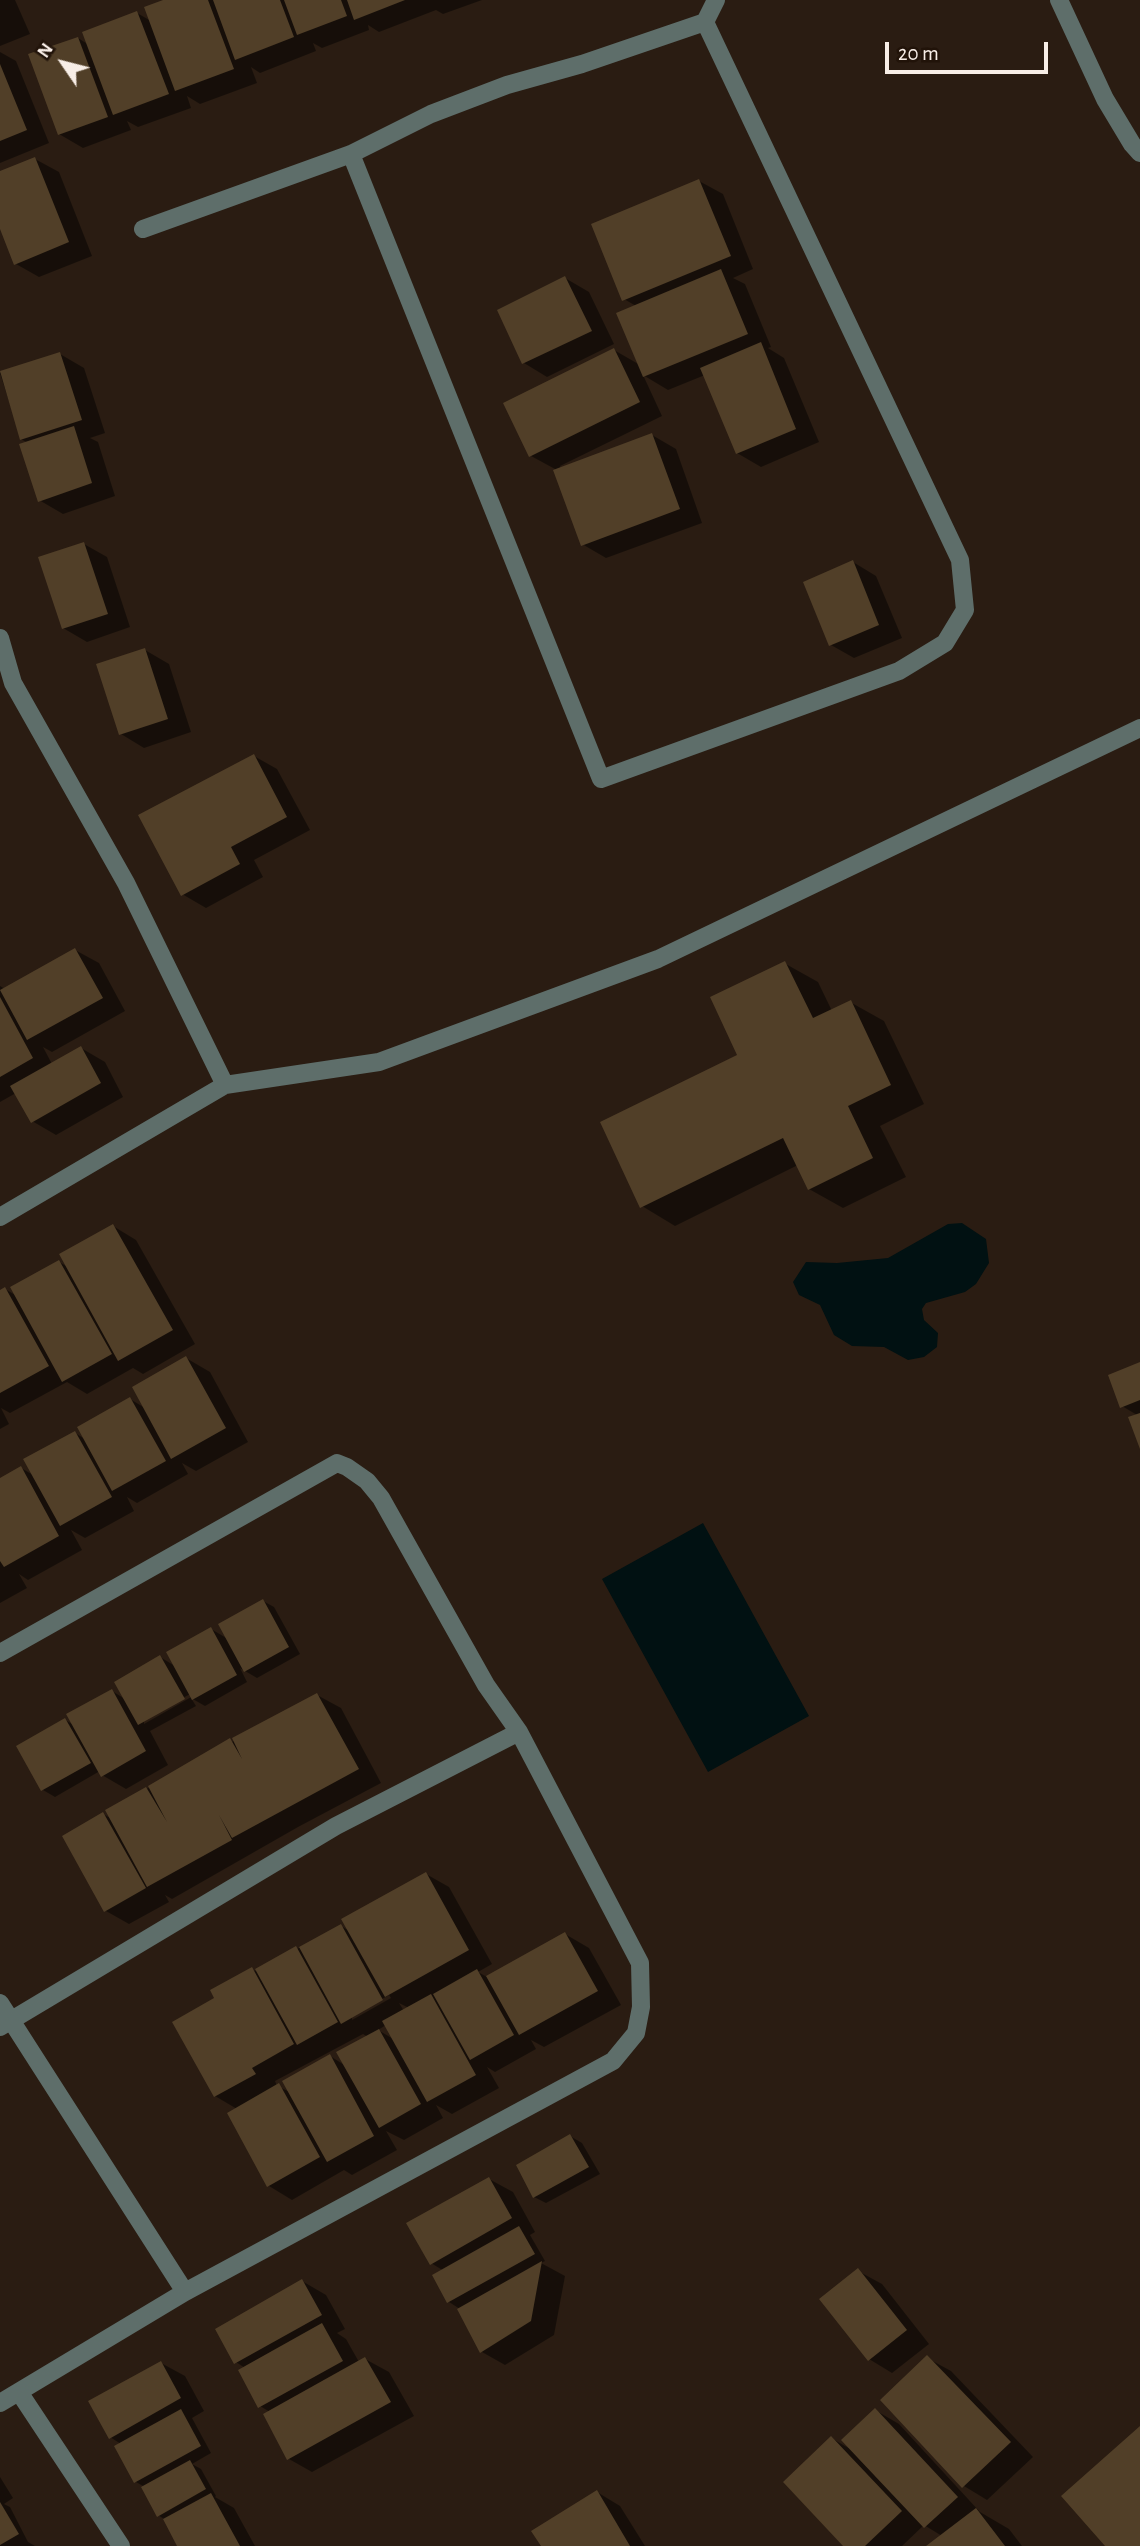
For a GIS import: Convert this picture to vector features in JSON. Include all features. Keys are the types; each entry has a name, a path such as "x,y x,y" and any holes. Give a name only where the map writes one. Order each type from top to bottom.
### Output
{"street":[{"path":"143,229 351,154 431,114 508,85 582,64 705,22 716,0"},
{"path":"1059,0 1105,99 1140,153"},
{"path":"351,154 601,779 899,671 945,643 965,610 960,560 705,22"},
{"path":"0,638 13,683 126,883 225,1086"},
{"path":"0,1217 225,1086 379,1062 658,959 1140,728"},
{"path":"0,1653 337,1463 347,1467 367,1481 381,1498 486,1685 519,1732 640,1962 641,2007 636,2033 613,2061 185,2292 0,2403"},
{"path":"5,2024 336,1826 519,1732"},
{"path":"0,2003 5,2024 185,2292"},
{"path":"19,2392 121,2546"}],"shaded area":[{"path":"962,1223 986,1239 989,1263 976,1284 965,1292 926,1303 922,1309 924,1320 938,1333 937,1347 924,1357 908,1360 884,1347 852,1346 834,1335 820,1305 799,1295 793,1282 806,1262 837,1263 888,1258 948,1224"},
{"path":"703,1523 809,1716 708,1772 602,1579"}],"building":[{"path":"163,0 208,0 234,69 175,91 144,7"},
{"path":"213,0 280,0 294,37 235,60"},
{"path":"284,0 341,0 347,16 297,35"},
{"path":"347,0 405,0 354,20"},
{"path":"137,11 169,94 113,115 82,32"},
{"path":"78,37 108,117 58,135 28,54"},
{"path":"0,64 27,130 0,141"},
{"path":"35,157 69,242 14,265 0,229 0,171"},
{"path":"699,179 731,256 622,301 591,224"},
{"path":"721,269 748,334 643,377 616,313"},
{"path":"565,276 592,331 522,364 497,310"},
{"path":"761,342 796,429 736,454 700,368"},
{"path":"614,348 640,402 529,457 503,403"},
{"path":"60,352 82,420 20,440 0,371"},
{"path":"74,426 92,483 38,502 19,444"},
{"path":"652,433 680,509 581,546 553,470"},
{"path":"84,542 108,614 62,629 38,557"},
{"path":"853,560 879,625 829,646 803,582"},
{"path":"145,648 168,719 119,735 96,664"},
{"path":"254,754 287,817 231,847 240,864 181,896 138,815"},
{"path":"75,948 103,998 27,1040 0,990"},
{"path":"785,961 813,1018 851,1000 891,1085 848,1106 873,1158 808,1190 783,1138 640,1208 600,1122 737,1055 710,997"},
{"path":"0,997 33,1058 0,1077"},
{"path":"81,1046 101,1083 31,1123 10,1086"},
{"path":"113,1224 173,1330 118,1361 59,1254"},
{"path":"59,1260 112,1354 62,1382 10,1287"},
{"path":"5,1287 49,1366 0,1393 0,1290"},
{"path":"186,1356 226,1428 171,1459 132,1387"},
{"path":"1140,1362 1140,1400 1120,1408 1108,1375"},
{"path":"130,1397 166,1461 112,1491 77,1427"},
{"path":"1140,1413 1140,1449 1128,1417"},
{"path":"75,1431 112,1497 60,1526 23,1459"},
{"path":"21,1466 59,1536 4,1567 0,1561 0,1478"},
{"path":"263,1599 289,1647 244,1672 218,1624"},
{"path":"211,1627 237,1675 192,1700 166,1652"},
{"path":"160,1655 185,1699 138,1725 114,1682"},
{"path":"112,1689 146,1751 101,1777 66,1714"},
{"path":"317,1693 359,1769 232,1838 219,1815 232,1840 147,1887 105,1810 146,1787 167,1822 148,1786 230,1738 242,1759 232,1738"},
{"path":"65,1718 91,1763 41,1791 16,1746"},
{"path":"103,1812 146,1888 104,1912 62,1836"},
{"path":"426,1872 469,1950 385,1997 341,1919"},
{"path":"341,1924 383,2000 341,2024 299,1947"},
{"path":"565,1932 598,1991 519,2035 486,1976"},
{"path":"296,1946 338,2022 297,2045 255,1969"},
{"path":"252,1967 294,2044 252,2068 256,2074 214,2097 172,2022 214,1998 210,1990"},
{"path":"477,1969 514,2035 470,2060 433,1994"},
{"path":"431,1994 476,2075 427,2102 382,2021"},
{"path":"379,2029 421,2104 379,2128 336,2052"},
{"path":"330,2054 374,2136 327,2162 282,2081"},
{"path":"279,2083 320,2157 267,2187 227,2113"},
{"path":"570,2134 589,2167 533,2198 516,2165"},
{"path":"489,2177 512,2218 430,2265 406,2223"},
{"path":"519,2226 535,2254 447,2303 432,2275"},
{"path":"542,2261 531,2321 480,2353 457,2309"},
{"path":"858,2268 907,2330 868,2361 819,2299"},
{"path":"302,2279 322,2315 234,2364 215,2329"},
{"path":"322,2323 343,2361 258,2408 238,2370"},
{"path":"927,2355 1011,2442 962,2488 880,2400"},
{"path":"365,2357 391,2402 287,2460 263,2414"},
{"path":"161,2361 181,2398 109,2439 88,2401"},
{"path":"875,2408 958,2497 924,2528 841,2440"},
{"path":"181,2409 201,2446 134,2483 114,2446"},
{"path":"1140,2426 1140,2546 1105,2546 1061,2496"},
{"path":"831,2436 902,2511 865,2546 843,2546 783,2482"},
{"path":"190,2460 206,2489 157,2517 141,2487"},
{"path":"597,2490 630,2546 541,2546 531,2531"},
{"path":"211,2493 240,2546 177,2546 163,2519"},
{"path":"0,2502 19,2534 0,2545"},
{"path":"976,2508 1005,2546 926,2546"}]}
